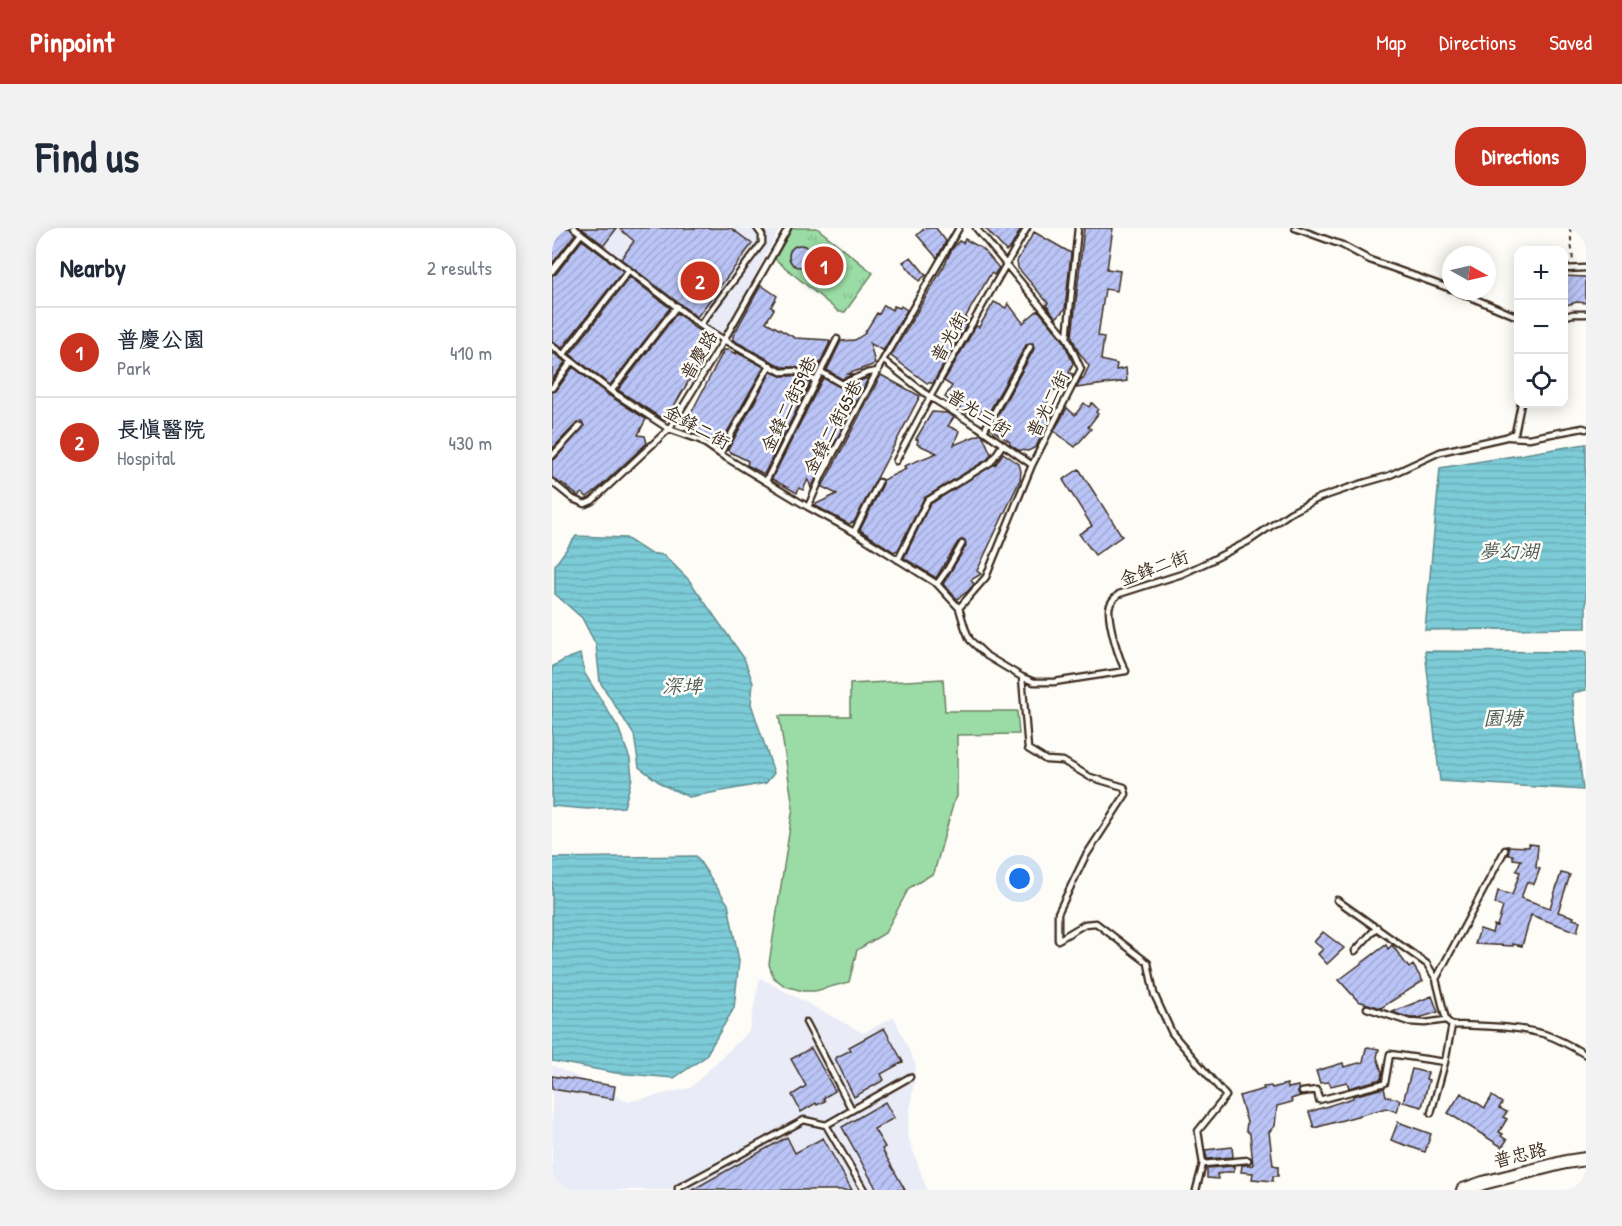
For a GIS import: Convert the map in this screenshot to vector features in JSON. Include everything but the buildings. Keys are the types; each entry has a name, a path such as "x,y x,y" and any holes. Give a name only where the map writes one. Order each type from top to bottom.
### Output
{"street":[{"name":"普忠路","path":"1463,1190 1566,1162 1586,1159"}],"lane":[{"path":"574,228 700,325 781,372 795,371 816,381"},
{"path":"700,325 762,243 762,235 757,228"},
{"name":"普慶路","path":"552,482 573,499 585,504 592,501 669,429 724,340 788,228"},
{"name":"金鋒二街65巷","path":"808,507 822,475 883,360 959,228"},
{"name":"普光二街","path":"959,608 986,577 1032,465 1081,369 1067,338 976,228"},
{"name":"普光街","path":"896,461 1027,228"},
{"path":"1067,338 1078,228"},
{"path":"1295,228 1342,245 1370,260 1442,286"},
{"path":"552,271 581,234"},
{"path":"1568,269 1586,268"},
{"path":"563,355 629,270"},
{"path":"1477,300 1514,315"},
{"path":"611,391 676,306"},
{"path":"1568,316 1586,315"},
{"name":"金鋒二街59巷","path":"766,482 837,339"},
{"name":"金鋒二街","path":"552,346 611,391 669,429 700,440 937,584 959,608 970,640 987,656 1034,682 1054,682 1126,670 1120,660 1109,608 1113,599 1119,594 1182,574 1208,562 1249,541 1290,513 1319,498 1388,476 1440,452 1506,437"},
{"path":"984,431 1030,346"},
{"name":"普光三街","path":"883,360 930,397 1032,465"},
{"path":"552,388 571,362"},
{"path":"720,454 770,365"},
{"path":"821,372 842,384 867,373 878,371"},
{"path":"1506,437 1515,433 1520,408"},
{"path":"552,456 580,426"},
{"path":"1506,437 1529,438 1560,431 1586,429"},
{"path":"898,560 927,501 991,462 1003,444"},
{"path":"854,532 879,482"},
{"path":"937,584 962,544"},
{"path":"1022,677 1028,749 1046,760 1063,761 1090,777 1124,787 1126,794 1085,858 1058,914 1058,940 1085,924 1096,923 1148,963 1154,994 1172,1033 1226,1096 1198,1131 1203,1164 1196,1190"},
{"path":"1436,979 1505,850"},
{"path":"1337,900 1427,964 1436,979 1446,1020 1452,1025 1524,1030 1545,1035 1586,1055"},
{"path":"1355,951 1377,927"},
{"path":"1367,1008 1409,1022 1425,1023 1446,1020"},
{"path":"806,1022 852,1110"},
{"path":"1431,1113 1452,1025"},
{"path":"1302,1092 1317,1090 1319,1100 1384,1083 1390,1054 1445,1062"},
{"path":"678,1190 804,1120 826,1125 910,1077"},
{"path":"826,1125 864,1190"},
{"path":"1203,1164 1248,1160"}],"path":[{"path":"1570,228 1574,268"}],"shaded area":[{"path":"579,228 780,228 749,288 722,333 718,333"},
{"path":"760,978 863,1033 894,1017 916,1066 907,1134 927,1190 552,1190 552,1065 628,1102 690,1088 749,1031"}],"green space":[{"path":"792,228 817,228 873,273 845,312 839,312 775,259"},
{"path":"943,679 945,711 1017,711 1019,734 957,735 957,797 934,873 909,888 885,933 857,950 849,982 815,991 803,991 785,986 773,977 769,964 793,807 779,716 850,716 850,684"}],"water":[{"name":"夢幻湖","path":"1586,444 1586,628 1425,630 1440,468"},
{"name":"深埤","path":"576,536 626,538 649,553 664,555 689,580 744,658 753,683 751,704 774,773 766,783 689,797 663,785 639,767 634,735 600,682 596,645 582,618 555,594 555,565"},
{"name":"園塘","path":"1425,651 1586,652 1586,690 1572,693 1583,790 1440,781"},
{"name":"深埤","path":"580,654 585,674 618,727 630,759 632,778 624,807 587,809 552,806 552,667"},
{"path":"696,856 728,904 739,961 734,1008 705,1057 674,1078 616,1073 552,1061 552,858"}],"place":[{"name":"普慶公園","path":"824,266"},
{"name":"長慎醫院","path":"700,281"}]}
